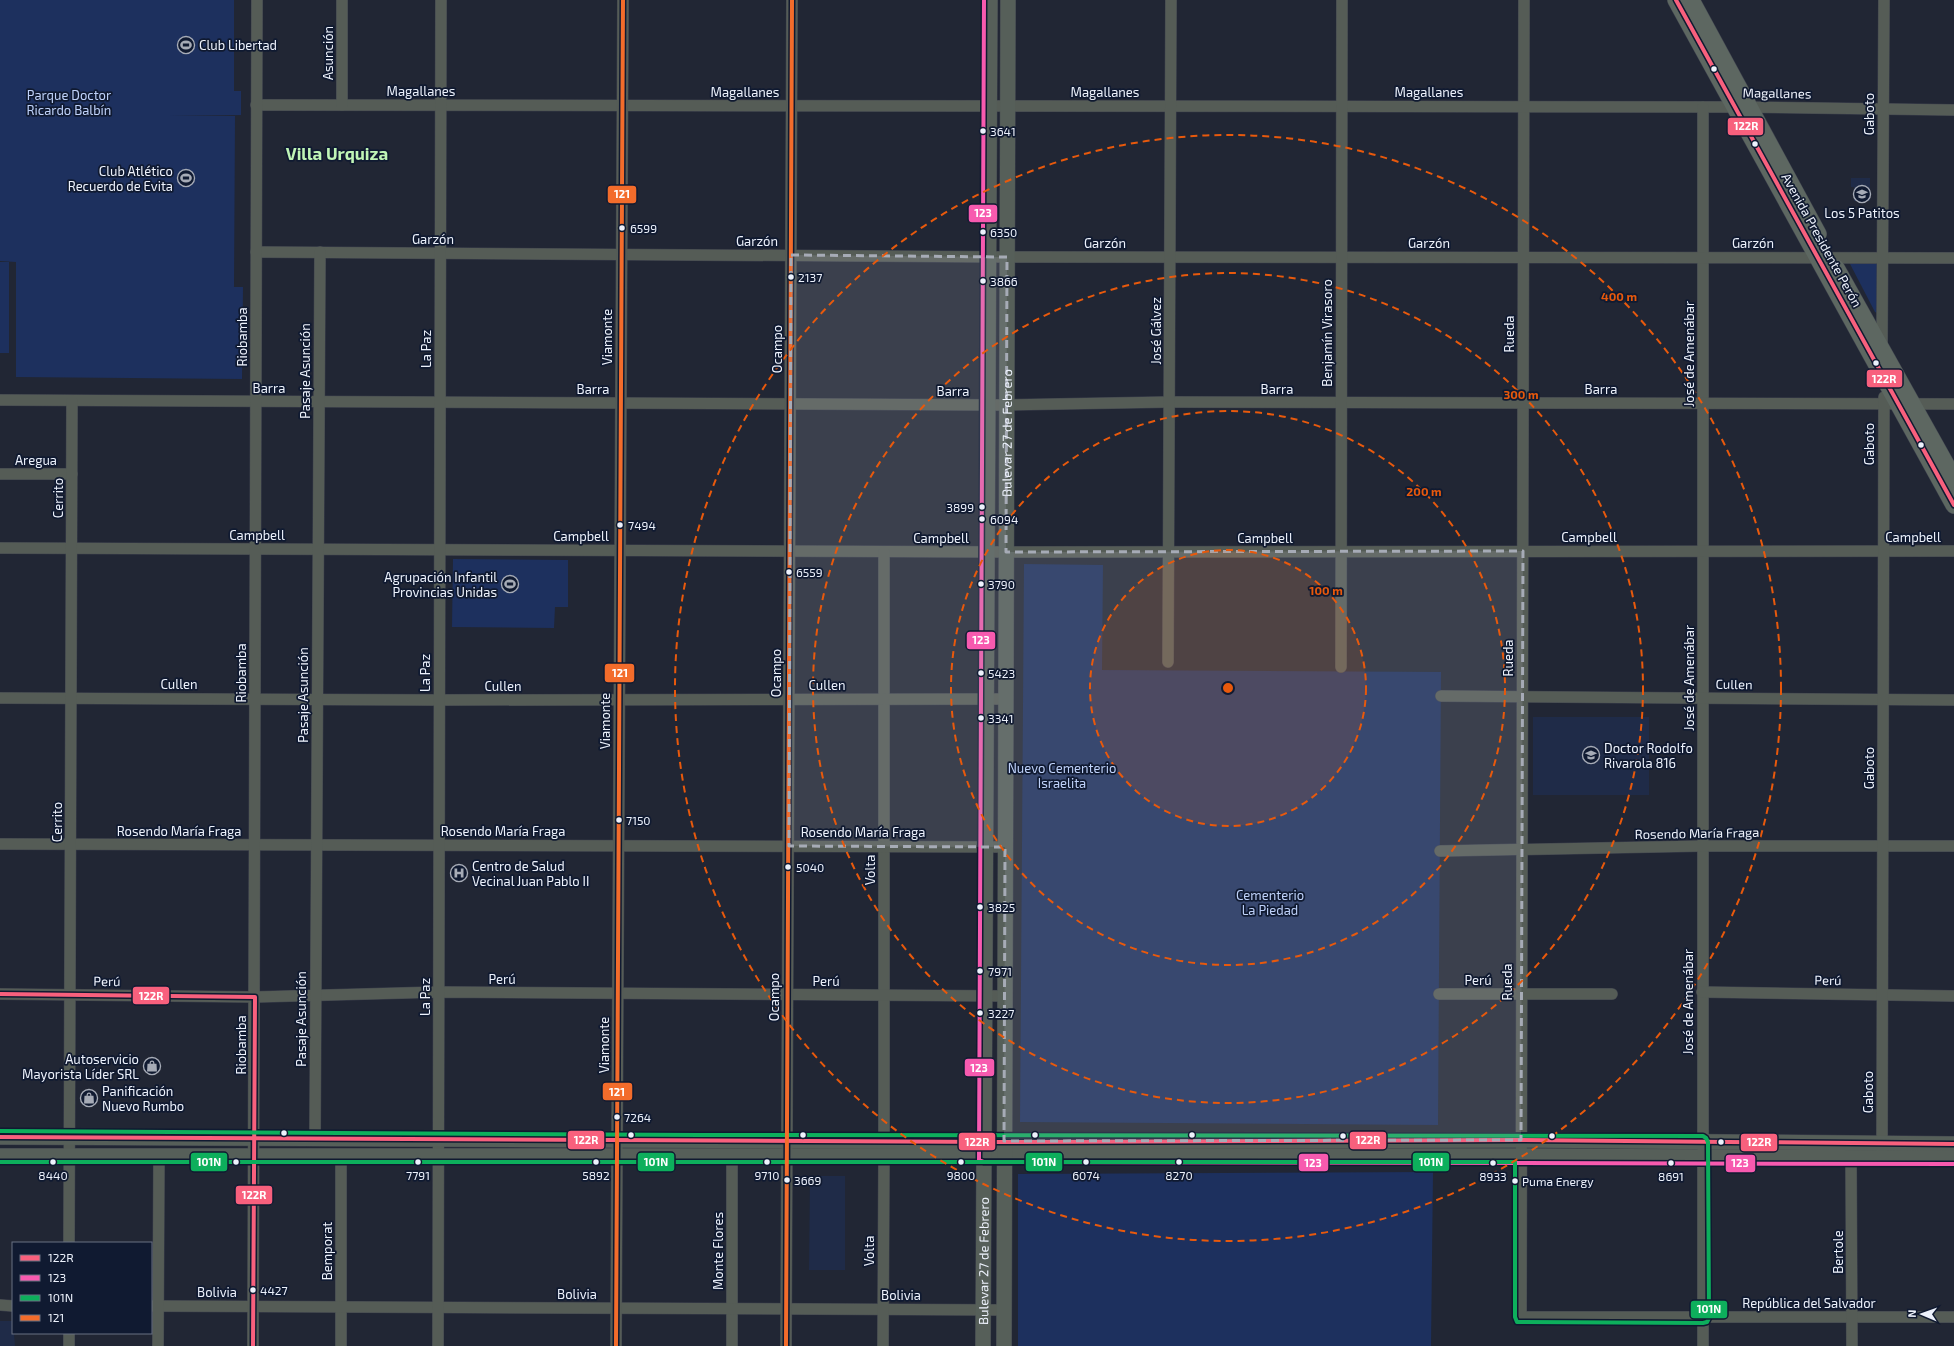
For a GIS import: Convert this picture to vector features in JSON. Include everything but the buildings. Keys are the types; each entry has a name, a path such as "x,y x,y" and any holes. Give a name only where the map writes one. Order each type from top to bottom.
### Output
{"main road":[{"name":"Bulevar 27 de Febrero","path":"983,1346 990,0"},
{"name":"Bulevar 27 de Febrero","path":"1004,1346 1008,0"},
{"name":"Avenida Presidente Perón","path":"1676,0 1742,107 1824,257 1884,379 1954,505"},
{"name":"Avenida Presidente Perón","path":"1695,3 1742,107"},
{"name":"Avenida Presidente Perón","path":"1824,257 1882,348 1898,403 1954,479"},
{"path":"0,1137 788,1141 884,1148 1702,1157 1851,1157 1882,1151 1954,1144"},
{"path":"1004,1149 1521,1140 1702,1142 1882,1151 1954,1158"},
{"path":"0,1156 787,1156 884,1148"}],"street":[{"name":"Riobamba","path":"253,1346 255,1156 256,0"},
{"name":"Asunción","path":"342,0 342,105"},
{"name":"La Paz","path":"438,1346 441,0"},
{"name":"Viamonte","path":"616,1346 623,0"},
{"name":"Ocampo","path":"786,1346 792,0"},
{"name":"José Gálvez","path":"1168,662 1171,0"},
{"name":"Benjamín Virasoro","path":"1341,667 1342,0"},
{"name":"Rueda","path":"1521,1317 1524,0"},
{"name":"Gaboto","path":"1882,348 1884,0"},
{"name":"Magallanes","path":"256,105 1524,106 1954,110"},
{"name":"José de Amenábar","path":"1703,107 1703,1346"},
{"name":"Garzón","path":"256,252 1007,257 1954,258"},
{"name":"Pasaje Asunción","path":"315,1139 320,252"},
{"name":"Barra","path":"0,400 988,405 1169,402 1954,404"},
{"name":"Cerrito","path":"69,1242 72,401"},
{"name":"Gaboto","path":"1882,1151 1883,551 1898,403"},
{"name":"Aregua","path":"0,474 72,474"},
{"name":"Campbell","path":"0,548 884,552 1954,551"},
{"name":"Volta","path":"883,1346 884,552"},
{"name":"Cullen","path":"1441,696 1522,695 1954,700"},
{"name":"Cullen","path":"0,698 439,700 1006,699"},
{"name":"Rosendo María Fraga","path":"0,844 1005,847"},
{"name":"Rosendo María Fraga","path":"1440,851 1702,846 1954,846"},
{"name":"Perú","path":"0,994 255,997 439,992 1005,996"},
{"name":"Perú","path":"1702,992 1954,996"},
{"name":"Perú","path":"1439,994 1612,994"},
{"path":"158,1346 155,1306 159,1156"},
{"name":"Bemporat","path":"341,1156 341,1346"},
{"name":"Monte Flores","path":"732,1156 732,1346"},
{"name":"Bertole","path":"1851,1157 1852,1346"},
{"path":"0,1305 12,1306"},
{"name":"Bolivia","path":"155,1306 1004,1310"},
{"name":"República del Salvador","path":"1521,1317 1954,1317"},
{"path":"69,1334 69,1346"}],"highlighted area":[{"path":"791,255 1007,257 1006,552 1523,551 1521,1140 1004,1141 1005,847 789,846"}],"shaded area":[{"name":"Los 5 Patitos","path":"1851,178 1870,178 1870,201 1854,201 1854,187 1851,187"},
{"name":"Doctor Rodolfo Rivarola 816","path":"1533,717 1649,717 1649,795 1533,795"},
{"path":"810,1176 845,1176 845,1270 809,1270"},
{"path":"0,1321 12,1321 12,1334 14,1334 15,1346 0,1346"}],"green space":[{"name":"Parque Doctor Ricardo Balbín","path":"0,0 234,0 234,91 241,91 241,115 170,116 235,116 234,287 243,287 242,379 16,377 16,262 0,261"},
{"path":"0,262 9,262 9,353 0,353"},
{"path":"1849,262 1879,262 1877,313 1875,312"},
{"name":"Agrupación Infantil Provincias Unidas","path":"453,559 568,560 568,607 555,607 554,628 452,627"},
{"name":"Cementerio La Piedad","path":"1024,564 1103,565 1102,670 1441,672 1438,1125 1020,1122"},
{"path":"1433,1172 1431,1346 1018,1346 1018,1174"}],"transit line":[{"name":"121","path":"616,1346 623,0"},
{"name":"121","path":"786,1346 792,0"},
{"name":"123","path":"984,0 979,1160 984,1162 1954,1164"},
{"name":"122R","path":"1676,0 1954,505"},
{"name":"122R","path":"0,994 255,997 253,1346"},
{"name":"101N","path":"0,1131 699,1135 1703,1136 1708,1142 1709,1318 1707,1322 1703,1323 1517,1322 1515,1317 1515,1162 0,1162"},
{"name":"122R","path":"0,1137 998,1142 1521,1140 1954,1144"}],"place":[{"name":"Club Libertad","path":"186,45"},
{"name":"3641","path":"983,131"},
{"name":"Club Atlético Recuerdo de Evita","path":"186,178"},
{"name":"Los 5 Patitos","path":"1862,194"},
{"name":"6599","path":"622,228"},
{"name":"6350","path":"983,232"},
{"name":"2137","path":"791,277"},
{"name":"3866","path":"983,281"},
{"name":"3899","path":"982,507"},
{"name":"6094","path":"982,519"},
{"name":"7494","path":"620,525"},
{"name":"6559","path":"789,572"},
{"name":"Agrupación Infantil Provincias Unidas","path":"510,584"},
{"name":"3790","path":"981,584"},
{"name":"5423","path":"981,673"},
{"name":"3341","path":"981,718"},
{"name":"Doctor Rodolfo Rivarola 816","path":"1591,755"},
{"name":"7150","path":"619,820"},
{"name":"5040","path":"788,867"},
{"name":"Centro de Salud Vecinal Juan Pablo II","path":"459,873"},
{"name":"3825","path":"980,907"},
{"name":"7971","path":"980,971"},
{"name":"3227","path":"980,1013"},
{"name":"Autoservicio Mayorista Líder SRL","path":"152,1066"},
{"name":"Panificación Nuevo Rumbo","path":"89,1098"},
{"name":"7264","path":"617,1117"},
{"name":"8440","path":"53,1162"},
{"name":"7791","path":"418,1162"},
{"name":"5892","path":"596,1162"},
{"name":"9710","path":"767,1162"},
{"name":"9800","path":"961,1162"},
{"name":"6074","path":"1086,1162"},
{"name":"8270","path":"1179,1162"},
{"name":"8933","path":"1493,1163"},
{"name":"8691","path":"1671,1163"},
{"name":"3669","path":"787,1180"},
{"name":"Puma Energy","path":"1515,1181"},
{"name":"4427","path":"253,1290"}],"district":[{"name":"Villa Urquiza","path":"337,153"}],"park label":[{"name":"Nuevo Cementerio Israelita","path":"1062,776"}]}
